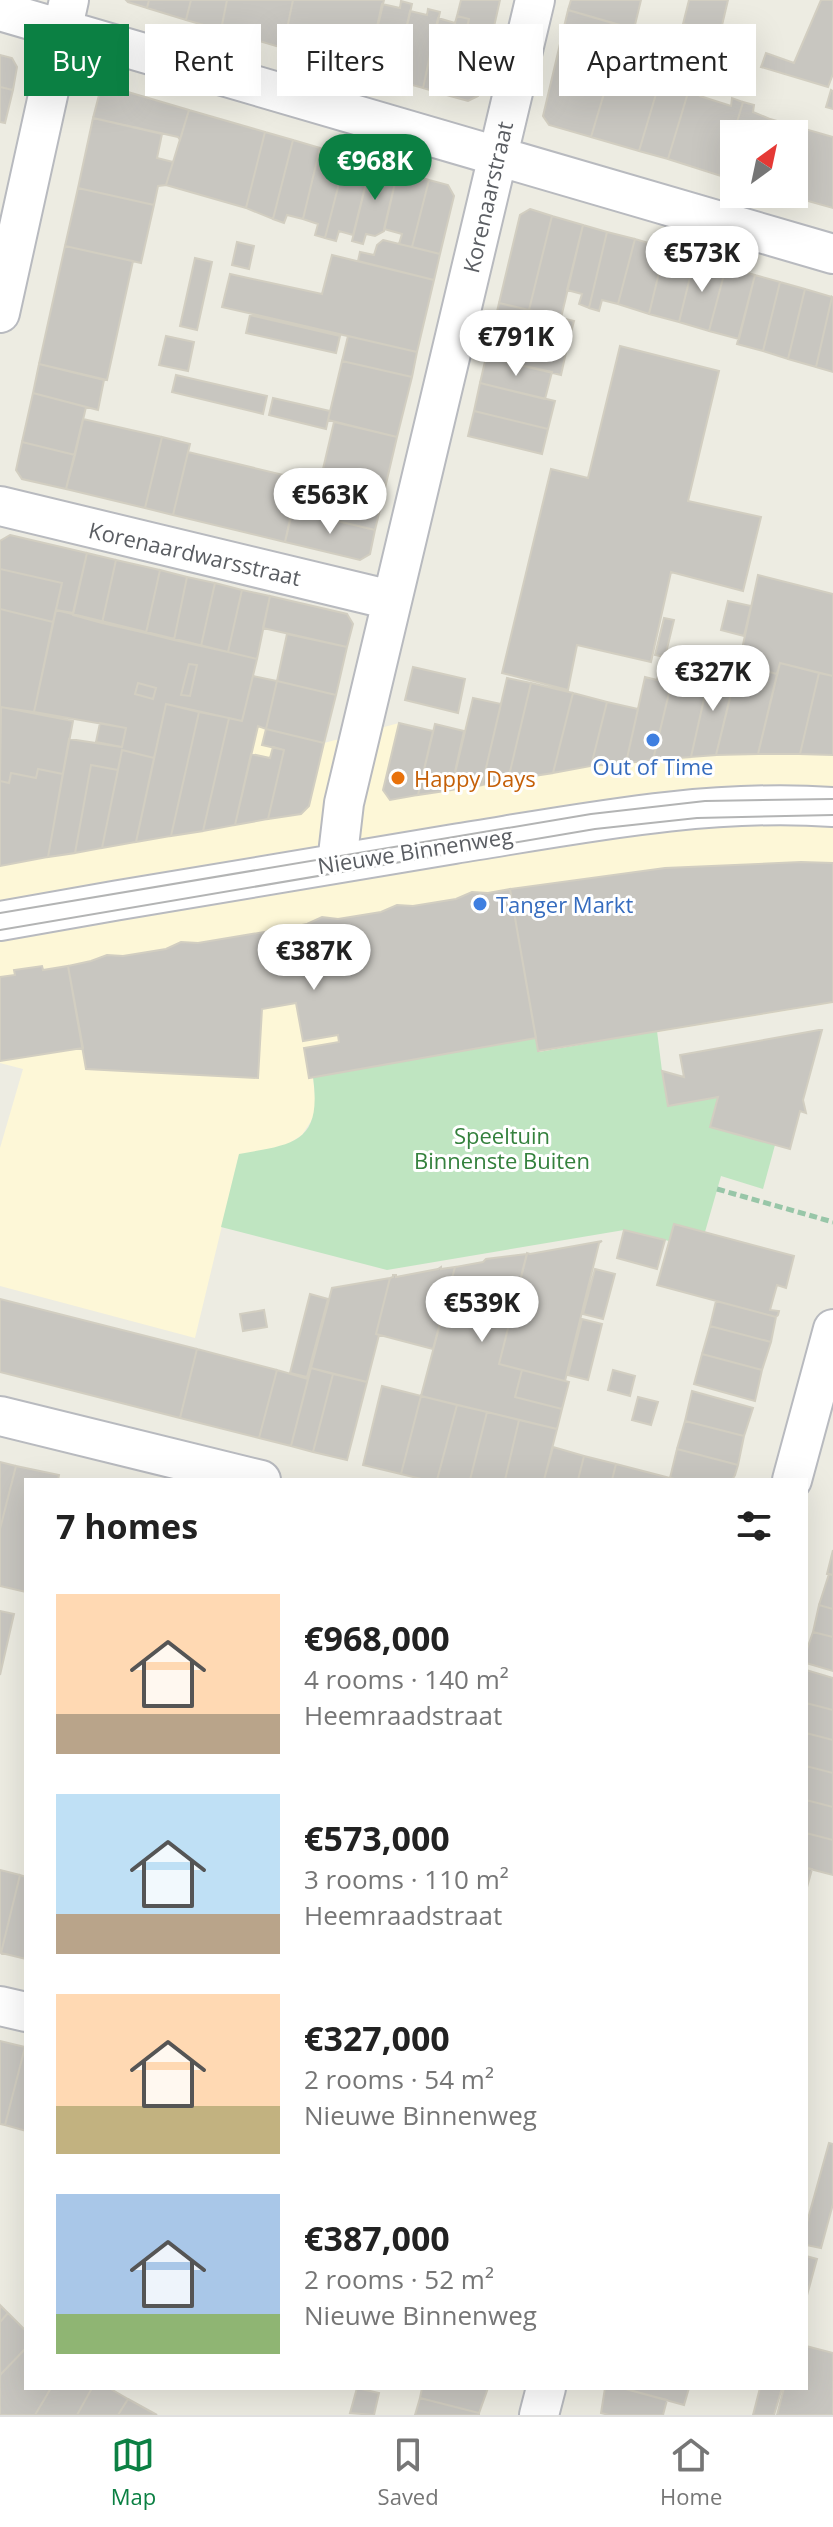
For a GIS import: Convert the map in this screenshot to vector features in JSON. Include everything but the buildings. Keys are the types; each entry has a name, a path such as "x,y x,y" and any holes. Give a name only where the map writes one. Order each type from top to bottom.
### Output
{"street":[{"name":"Korenaarstraat","path":"337,863 344,803 535,0"},
{"path":"0,11 67,15 497,156 833,254"},
{"path":"0,313 67,15"},
{"name":"Korenaardwarsstraat","path":"0,506 391,600"},
{"name":"Nieuwe Binnenweg","path":"0,921 595,821 704,808 833,807"},
{"path":"793,1478 833,1329"},
{"path":"0,1416 253,1478"},
{"path":"0,2006 24,2012"},
{"path":"539,2415 545,2390"}],"path":[{"path":"717,1189 833,1222"}],"shaded area":[{"path":"780,663 833,676 833,1003 539,1052 536,1038 313,1077 316,1106 313,1118 302,1135 285,1146 239,1155 195,1338 0,1286 0,1148 23,1069 0,1063 0,781 69,739 122,747 166,704 242,721 253,676 277,681 266,729 324,743 399,723 432,731 435,724 464,731 473,698 501,704 507,678 637,709 645,677 657,680 659,673 673,676 674,672 708,681 711,668 777,674"}],"green space":[{"name":"Speeltuin Binnenste Buiten","path":"657,1031 662,1071 718,1097 775,1145 763,1189 721,1176 705,1232 674,1224 669,1241 624,1230 387,1270 221,1227 239,1154 289,1143 308,1128 315,1099 313,1077 536,1038 539,1052"}],"tram line":[{"path":"0,913 591,814 705,801 833,799"},
{"path":"0,930 595,829 697,818 833,815"}],"place":[{"name":"Out of Time","path":"653,740"},
{"name":"Happy Days","path":"398,778"},
{"name":"Tanger Markt","path":"480,904"}]}
